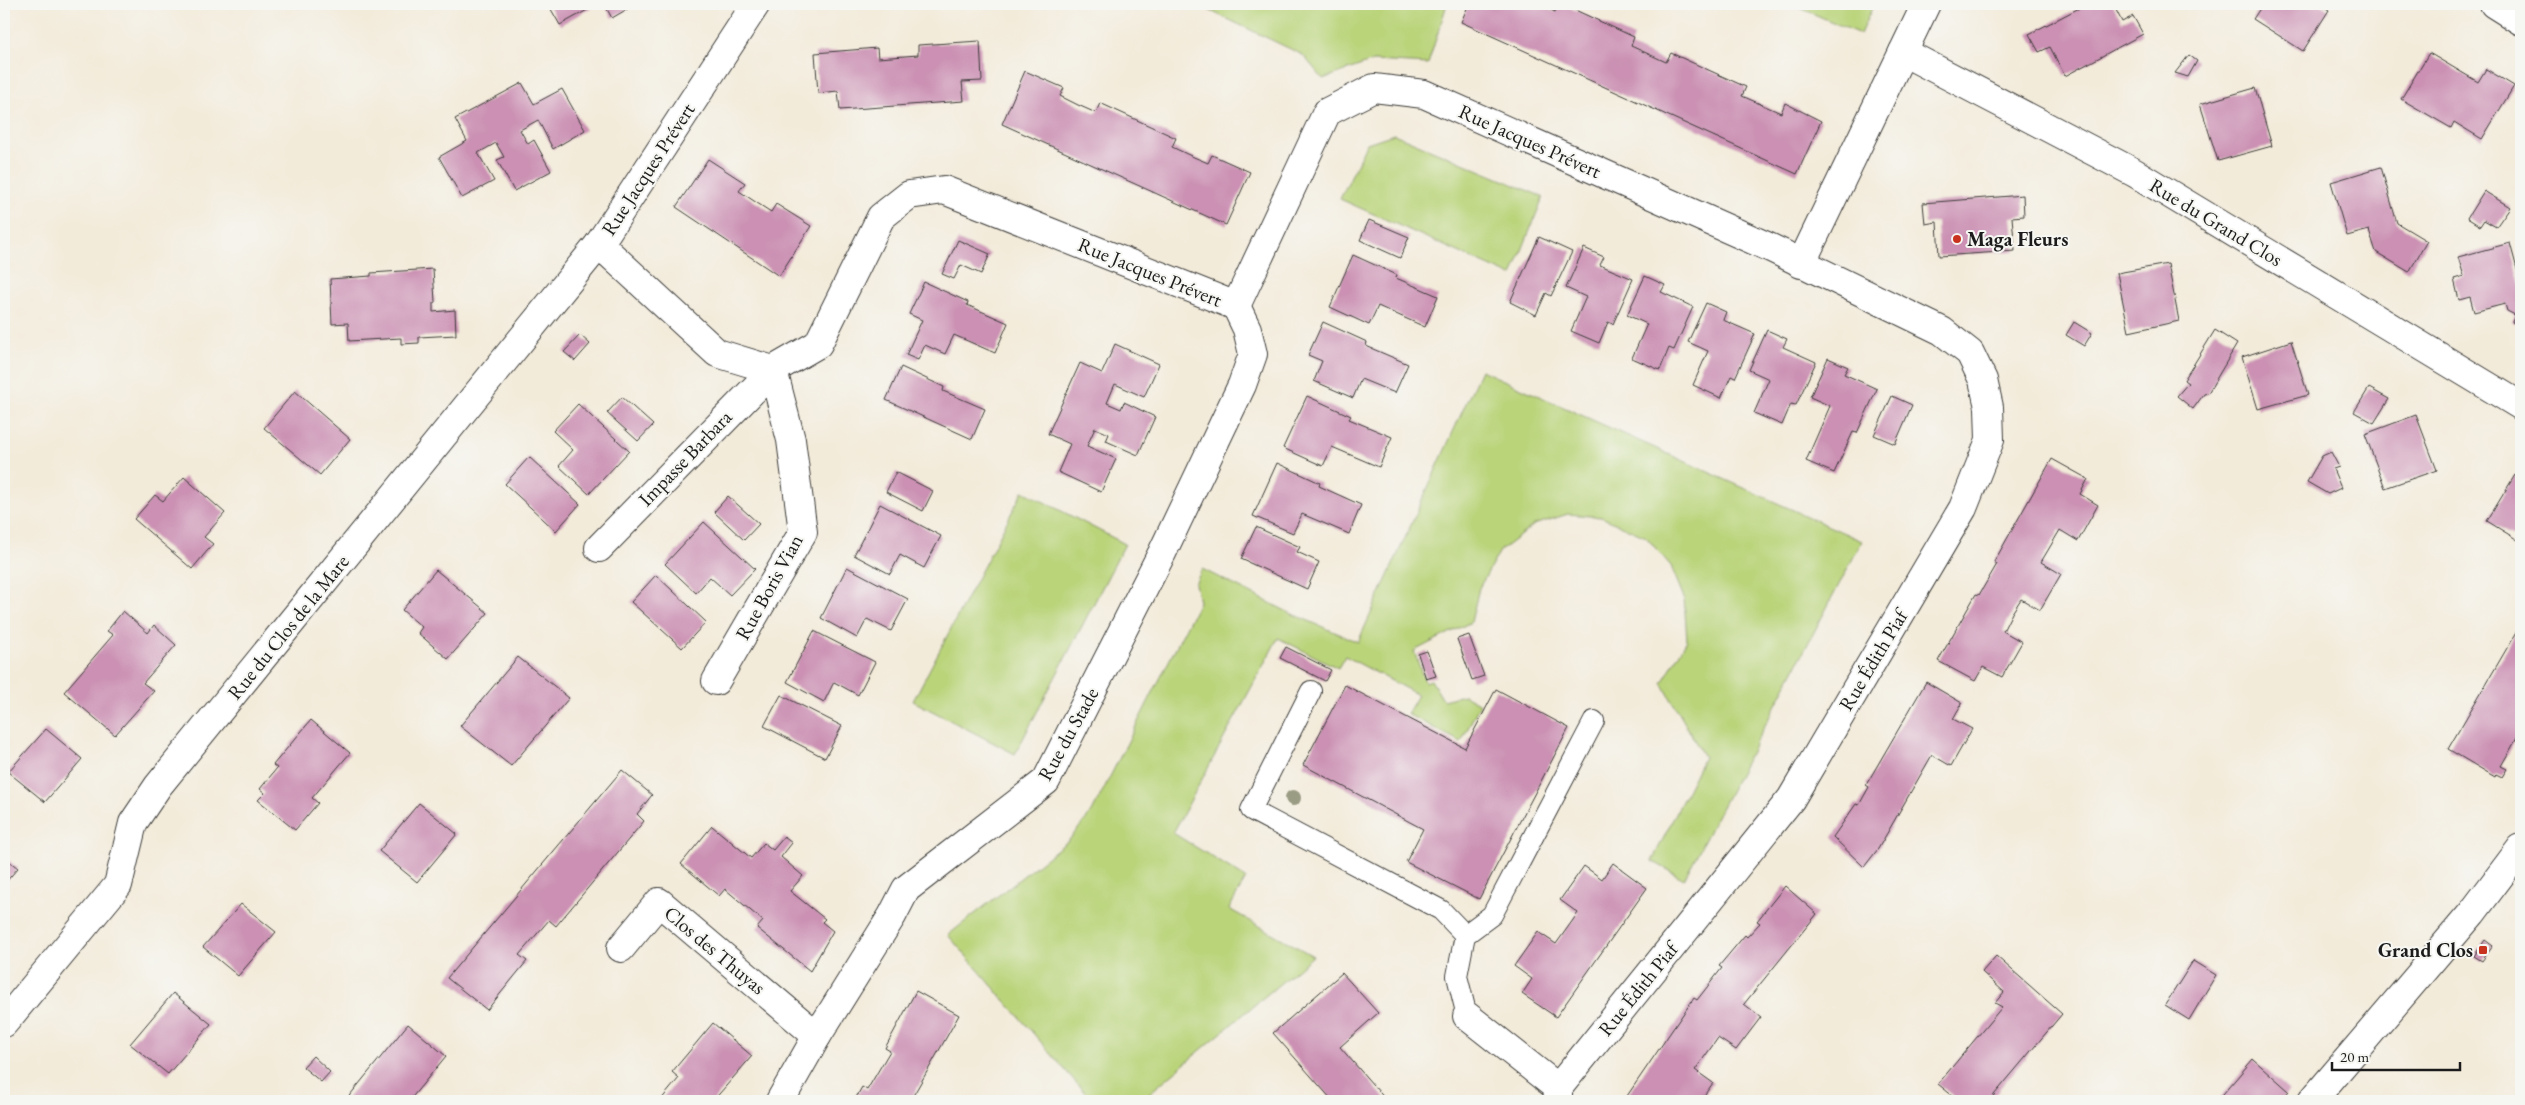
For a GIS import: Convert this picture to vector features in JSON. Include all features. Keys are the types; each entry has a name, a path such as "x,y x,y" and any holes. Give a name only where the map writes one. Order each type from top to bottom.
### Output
{"street":[{"name":"Rue Jacques Prévert","path":"756,4 599,244 717,353 772,370 818,344 881,217 909,195 944,190 1236,306 1327,112 1374,88 1424,94 1762,244 1801,264"},
{"path":"1801,264 1926,4"},
{"path":"2494,4 2521,21"},
{"name":"Rue du Grand Clos","path":"1903,52 2135,173 2521,406"},
{"name":"Rue du Clos de la Mare","path":"4,1023 118,884 133,822 158,786 599,244"},
{"name":"Rue Édith Piaf","path":"1558,1095 1791,798 1963,508 1990,440 1989,406 1983,380 1970,354 1942,331 1801,264"},
{"name":"Rue du Stade","path":"780,1101 817,1036 892,916 906,889 1046,781 1162,553 1242,385 1253,354 1248,328 1236,306"},
{"name":"Impasse Barbara","path":"599,548 772,370"},
{"name":"Rue Boris Vian","path":"716,681 803,532 791,440 772,370"},
{"path":"2312,1101 2472,912 2521,848"},
{"name":"Clos des Thuyas","path":"620,948 659,902 817,1036"},
{"path":"1467,1016 1558,1095"}],"lane":[{"path":"1311,691 1251,810 1441,910 1465,935"},
{"path":"1467,1016 1457,976 1465,935 1492,915 1594,721"}],"green space":[{"path":"1196,4 1447,4 1428,64 1373,61 1323,79 1303,55"},
{"path":"1791,4 1874,4 1860,34"},
{"path":"1394,134 1543,197 1512,276 1340,199 1367,143"},
{"path":"1481,370 1862,541 1684,879 1652,861 1704,757 1662,683 1687,640 1684,598 1671,566 1646,537 1601,517 1568,514 1534,525 1500,551 1479,588 1471,622 1414,651 1425,682 1431,680 1443,700 1464,695 1480,704 1461,742 1407,714 1418,695 1345,656 1338,668 1278,638 1173,833 1246,878 1229,909 1313,956 1140,1101 1092,1101 948,935 1069,840 1092,812 1199,602 1195,584 1202,569 1290,613 1358,642"},
{"path":"1023,491 1125,544 1015,754 913,701"}],"building":[{"path":"548,4 589,4 591,8 560,25"},
{"path":"604,4 636,4 612,18"},
{"path":"1469,4 1538,4 1555,12 1558,4 1562,4 1634,37 1631,46 1666,62 1671,53 1746,87 1742,96 1781,113 1785,103 1821,121 1797,174 1461,22"},
{"path":"2087,4 2113,4 2122,22 2133,16 2143,34 2065,76 2050,47 2039,52 2029,34"},
{"path":"2263,4 2320,4 2329,10 2303,51 2253,19"},
{"path":"980,41 982,81 962,82 964,101 840,110 838,91 818,93 815,53 877,48 878,58 918,55 918,45"},
{"path":"2429,53 2478,82 2486,69 2514,86 2482,139 2454,122 2451,128 2401,99"},
{"path":"2189,55 2197,61 2188,77 2175,73"},
{"path":"1025,71 1064,88 1060,96 1096,113 1100,103 1176,138 1172,147 1189,155 1208,163 1212,155 1250,172 1226,225 1002,124"},
{"path":"522,83 534,104 562,89 585,130 553,149 538,120 520,130 528,144 534,140 551,171 514,191 497,160 504,157 496,143 478,153 494,181 462,198 439,157 467,141 455,119"},
{"path":"2255,88 2272,146 2218,161 2200,104"},
{"path":"708,159 745,183 739,191 754,201 771,212 776,204 811,226 779,276 676,207"},
{"path":"2381,167 2397,223 2427,241 2409,272 2376,252 2369,230 2347,236 2331,182"},
{"path":"2484,191 2510,207 2496,227 2484,220 2480,226 2467,218"},
{"path":"2023,195 2024,216 2012,217 2015,251 1939,256 1937,222 1925,224 1923,203"},
{"path":"1369,220 1409,237 1400,258 1360,240"},
{"path":"1539,237 1572,252 1551,296 1546,293 1536,315 1510,302"},
{"path":"958,240 990,254 981,274 961,265 954,279 942,274"},
{"path":"2510,243 2521,284 2521,328 2512,322 2515,315 2507,311 2505,304 2474,312 2470,297 2459,300 2454,279 2464,276 2458,257"},
{"path":"1584,248 1604,257 1600,265 1633,279 1613,324 1608,322 1599,343 1571,331 1586,297 1566,288"},
{"path":"1353,255 1397,275 1396,278 1438,296 1425,327 1378,306 1369,325 1330,307"},
{"path":"2168,264 2179,321 2129,332 2117,273"},
{"path":"433,269 435,302 433,303 433,312 455,310 456,335 419,337 419,343 401,344 401,338 349,341 348,323 332,324 330,279 371,276 371,273"},
{"path":"1645,276 1665,285 1661,292 1693,307 1674,350 1669,348 1660,370 1632,358 1647,324 1627,315"},
{"path":"924,282 968,302 967,305 1008,323 995,353 954,335 945,354 925,345 918,360 906,355 922,320 909,314"},
{"path":"1706,303 1726,312 1723,320 1755,334 1735,378 1731,376 1721,398 1693,385 1708,351 1688,342"},
{"path":"1323,322 1367,342 1366,346 1408,364 1395,393 1361,379 1353,398 1314,381 1322,361 1308,355"},
{"path":"2074,322 2092,333 2084,346 2066,335"},
{"path":"1767,330 1787,339 1783,347 1816,362 1796,405 1791,404 1782,425 1754,413 1769,379 1749,370"},
{"path":"2215,330 2237,344 2208,393 2204,394 2193,409 2177,396 2188,383 2184,380"},
{"path":"580,335 590,344 575,361 564,352"},
{"path":"2291,341 2308,395 2258,409 2242,357"},
{"path":"1115,344 1159,364 1144,397 1115,384 1107,403 1121,409 1124,402 1155,417 1138,455 1106,441 1109,434 1095,428 1087,446 1116,459 1101,492 1058,472 1070,444 1048,434 1080,363 1102,373"},
{"path":"1828,358 1848,367 1844,374 1877,389 1857,433 1853,432 1834,473 1806,461 1830,406 1810,397"},
{"path":"901,367 944,387 943,391 985,409 972,439 886,400"},
{"path":"2369,388 2389,399 2374,423 2354,412"},
{"path":"295,391 350,439 320,475 264,428"},
{"path":"1307,396 1351,416 1349,419 1392,437 1379,467 1332,447 1323,466 1283,448"},
{"path":"1892,396 1912,405 1895,444 1874,435"},
{"path":"622,397 653,425 638,441 607,413"},
{"path":"578,404 629,451 589,494 559,466 573,450 553,431"},
{"path":"2416,415 2437,470 2385,488 2365,434"},
{"path":"2331,452 2339,467 2333,469 2341,488 2328,494 2307,482 2322,456"},
{"path":"529,457 580,504 556,531 505,484"},
{"path":"2052,459 2088,479 2080,494 2098,505 2078,541 2060,530 2041,562 2061,574 2040,610 2021,599 2012,613 2003,631 2022,642 2002,677 1983,667 1975,681 1938,661 1976,594 1979,595 1997,564 1994,562"},
{"path":"1277,463 1320,483 1319,486 1361,505 1349,534 1302,514 1293,533 1253,516"},
{"path":"896,472 933,491 923,511 886,492"},
{"path":"2515,475 2521,479 2521,542 2487,521"},
{"path":"184,477 225,513 204,537 213,544 192,569 134,519 155,495 163,501"},
{"path":"728,496 759,524 744,540 714,512"},
{"path":"880,504 941,536 924,568 900,555 890,574 854,555"},
{"path":"704,522 755,569 730,595 710,577 696,593 665,564"},
{"path":"1256,527 1300,547 1297,552 1319,562 1307,589 1241,559"},
{"path":"847,567 908,599 891,631 867,619 857,638 821,618"},
{"path":"436,570 488,613 448,659 418,633 422,627 402,610"},
{"path":"656,575 706,622 682,648 631,602"},
{"path":"123,611 148,633 154,625 176,645 143,683 154,691 115,735 64,692 113,635 107,631"},
{"path":"814,631 875,662 858,695 834,682 824,702 787,682"},
{"path":"2517,631 2521,634 2521,731 2501,766 2507,769 2502,777 2496,774 2495,777 2448,749"},
{"path":"1469,635 1484,676 1472,680 1457,639"},
{"path":"1286,647 1331,670 1325,681 1280,658"},
{"path":"1427,651 1436,676 1426,679 1418,654"},
{"path":"518,657 569,698 511,766 460,726"},
{"path":"1926,682 1962,703 1953,719 1972,729 1951,766 1932,755 1878,849 1864,867 1833,837 1856,804 1859,805 1869,787 1866,785"},
{"path":"1345,685 1465,748 1496,689 1569,728 1479,899 1406,862 1423,829 1303,765"},
{"path":"781,695 842,726 825,758 764,726"},
{"path":"311,720 350,753 312,798 318,803 295,830 258,800 265,793 260,789 277,768 273,765"},
{"path":"46,729 82,759 45,802 8,772"},
{"path":"622,770 652,795 637,814 644,821 556,926 549,920 519,955 527,961 487,1010 447,978"},
{"path":"419,803 457,834 417,882 379,851"},
{"path":"712,826 751,858 764,843 773,850 784,837 792,843 781,857 803,876 790,891 825,919 822,922 833,931 810,971 757,928 763,921 725,889 719,896 681,864"},
{"path":"4,857 18,868 4,884"},
{"path":"1613,863 1647,888 1556,1017 1522,994 1532,979 1514,966 1538,932 1556,944 1578,913 1560,900 1584,866 1602,879"},
{"path":"1785,886 1817,914 1744,1004 1761,1017 1736,1050 1718,1038 1695,1070 1713,1083 1700,1101 1634,1101 1627,1096 1694,998 1697,1000 1722,968 1719,966 1745,935 1747,937 1760,923 1757,921"},
{"path":"241,904 276,932 238,976 203,947"},
{"path":"2485,940 2493,946 2482,961 2474,956"},
{"path":"1996,956 2062,1014 1989,1101 1959,1101 1938,1084 2002,1007 1995,1003 2004,992 1982,972"},
{"path":"2193,961 2216,975 2189,1020 2165,1005"},
{"path":"1342,973 1378,1013 1340,1047 1387,1101 1333,1101 1273,1033"},
{"path":"916,991 959,1015 910,1101 854,1101 862,1087 867,1090 890,1051 885,1048"},
{"path":"173,993 211,1024 168,1074 130,1044"},
{"path":"713,1023 752,1056 713,1101 660,1101 679,1078 672,1072"},
{"path":"408,1024 446,1056 409,1101 345,1101"},
{"path":"313,1056 330,1072 321,1082 303,1067"},
{"path":"2253,1059 2289,1091 2280,1101 2217,1101"}],"place":[{"name":"Maga Fleurs","path":"1957,239"},
{"name":"Grand Clos","path":"2483,950"}]}
